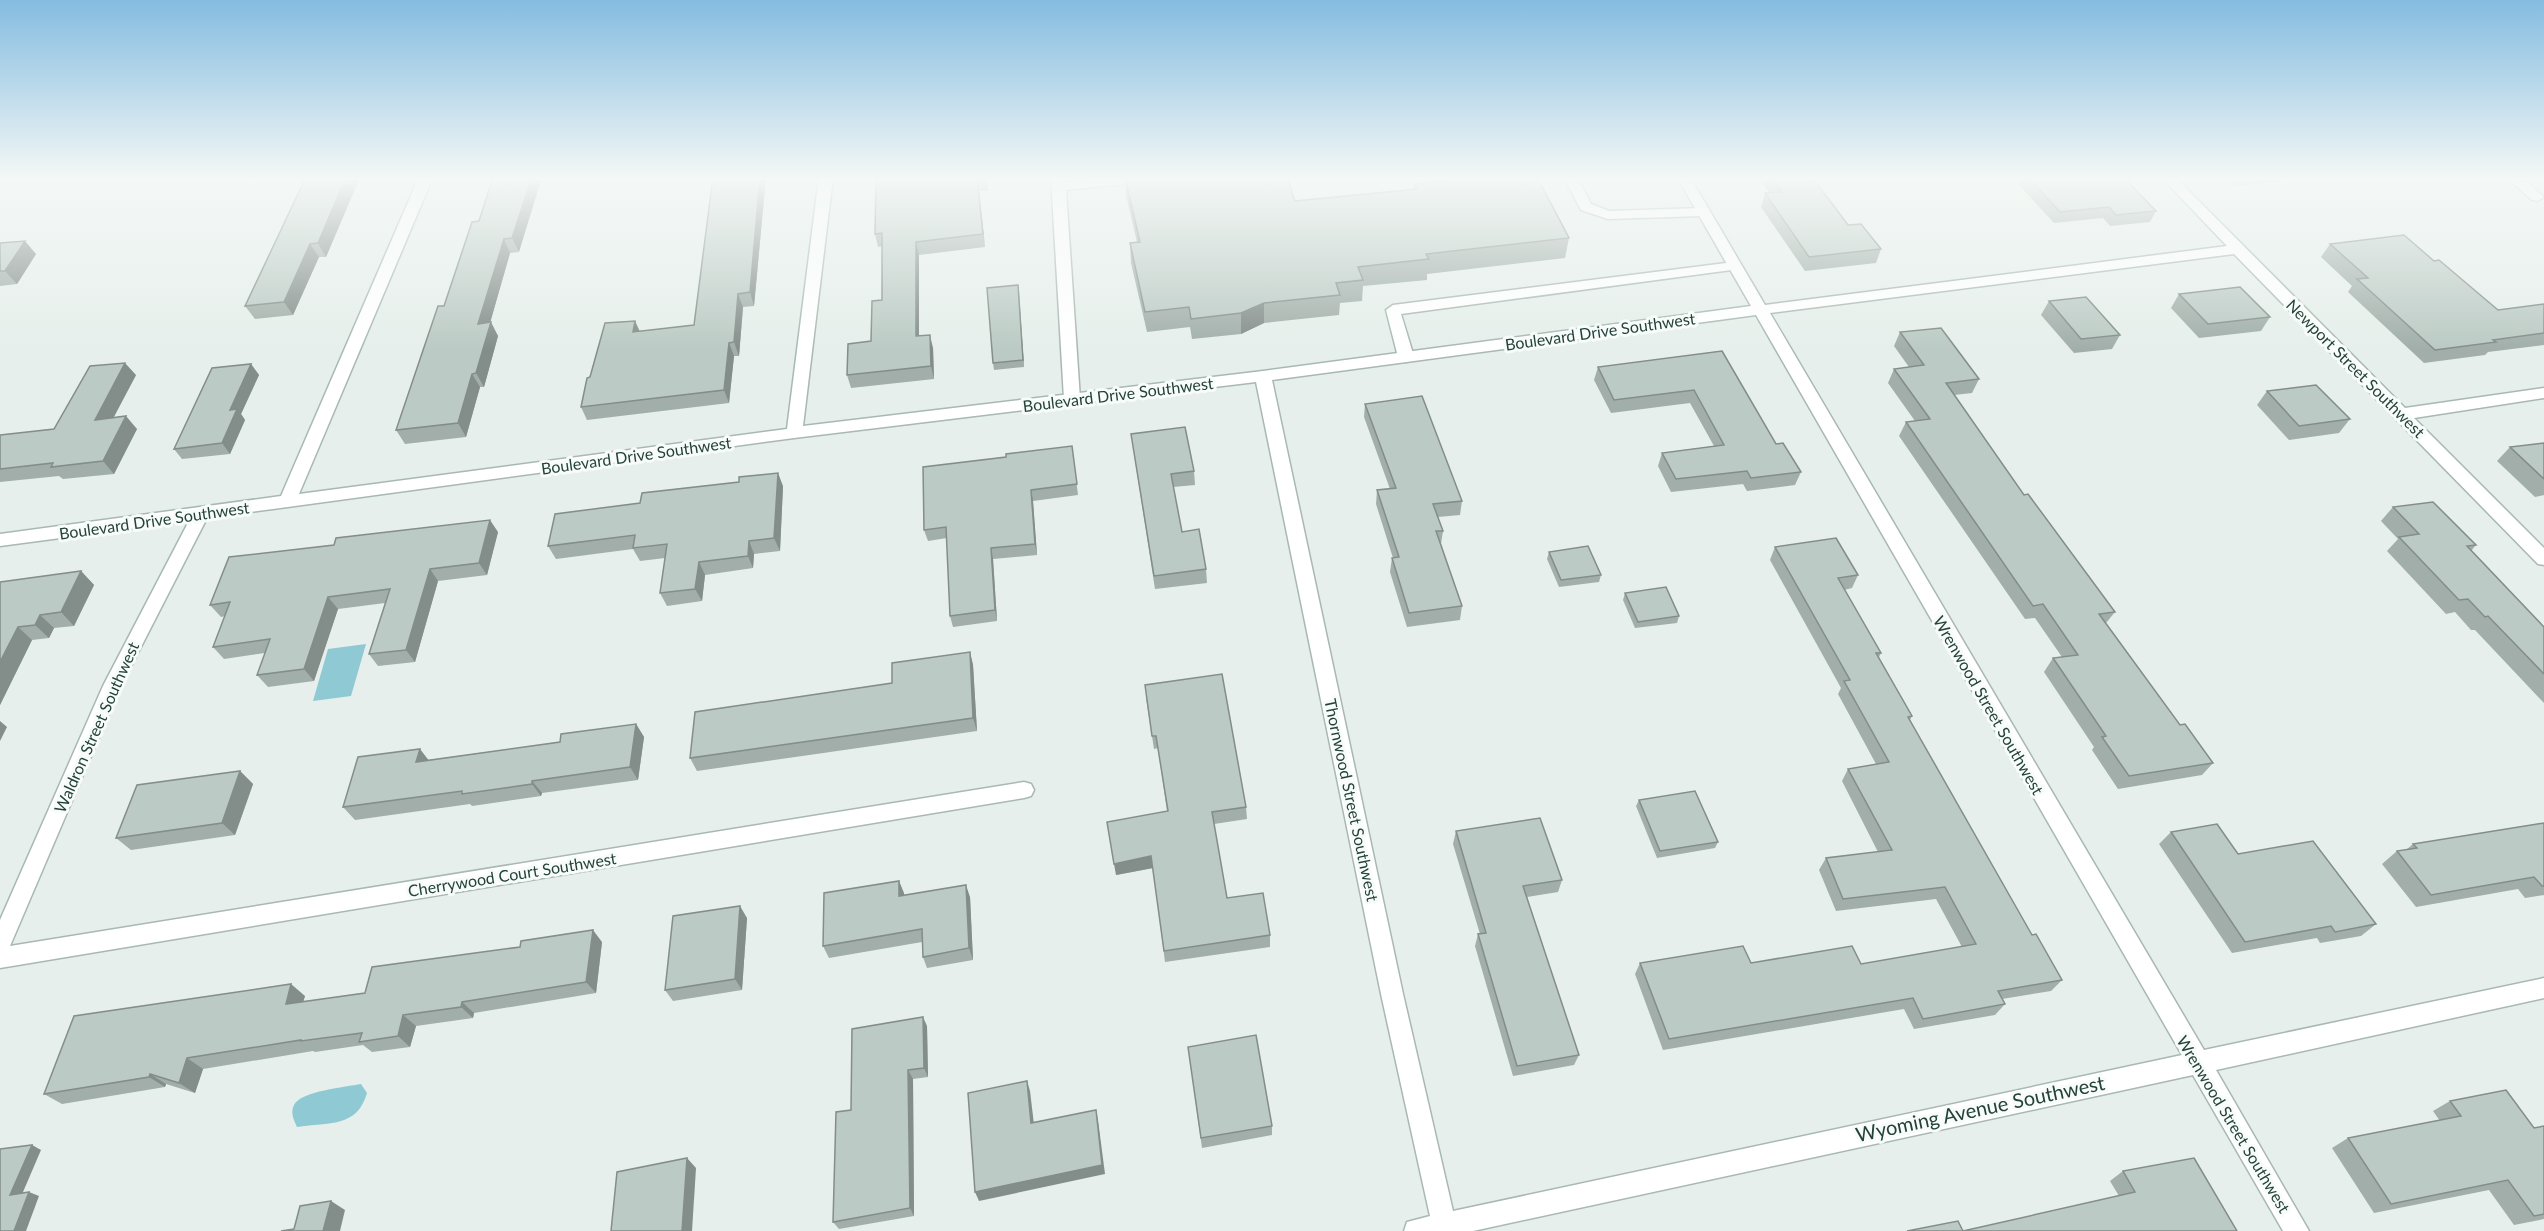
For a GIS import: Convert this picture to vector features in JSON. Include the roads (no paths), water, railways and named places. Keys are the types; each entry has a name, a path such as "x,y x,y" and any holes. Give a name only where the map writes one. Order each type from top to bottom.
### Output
{"street":[{"path":"287,502 401,234"},
{"path":"794,433 819,234"},
{"path":"1061,234 1072,399"},
{"name":"Wrenwood Street Southwest","path":"1716,234 2297,1231"},
{"name":"Newport Street Southwest","path":"2223,234 2544,559"},
{"name":"Boulevard Drive Southwest","path":"0,540 794,433 1263,376 1759,309 2237,249"},
{"path":"1406,357 1393,310 1734,266"},
{"name":"Thornwood Street Southwest","path":"1263,376 1392,994 1444,1224"},
{"path":"2402,414 2544,393"},
{"name":"Waldron Street Southwest","path":"0,945 112,686 201,514"},
{"name":"Cherrywood Court Southwest","path":"0,958 1024,790"},
{"name":"Wyoming Avenue Southwest","path":"1416,1231 2544,988"}],"water":[{"path":"366,644 351,696 313,701 328,649"},
{"path":"361,1084 367,1093 362,1104 349,1118 331,1123 297,1127 292,1111 298,1100 314,1093"}]}
